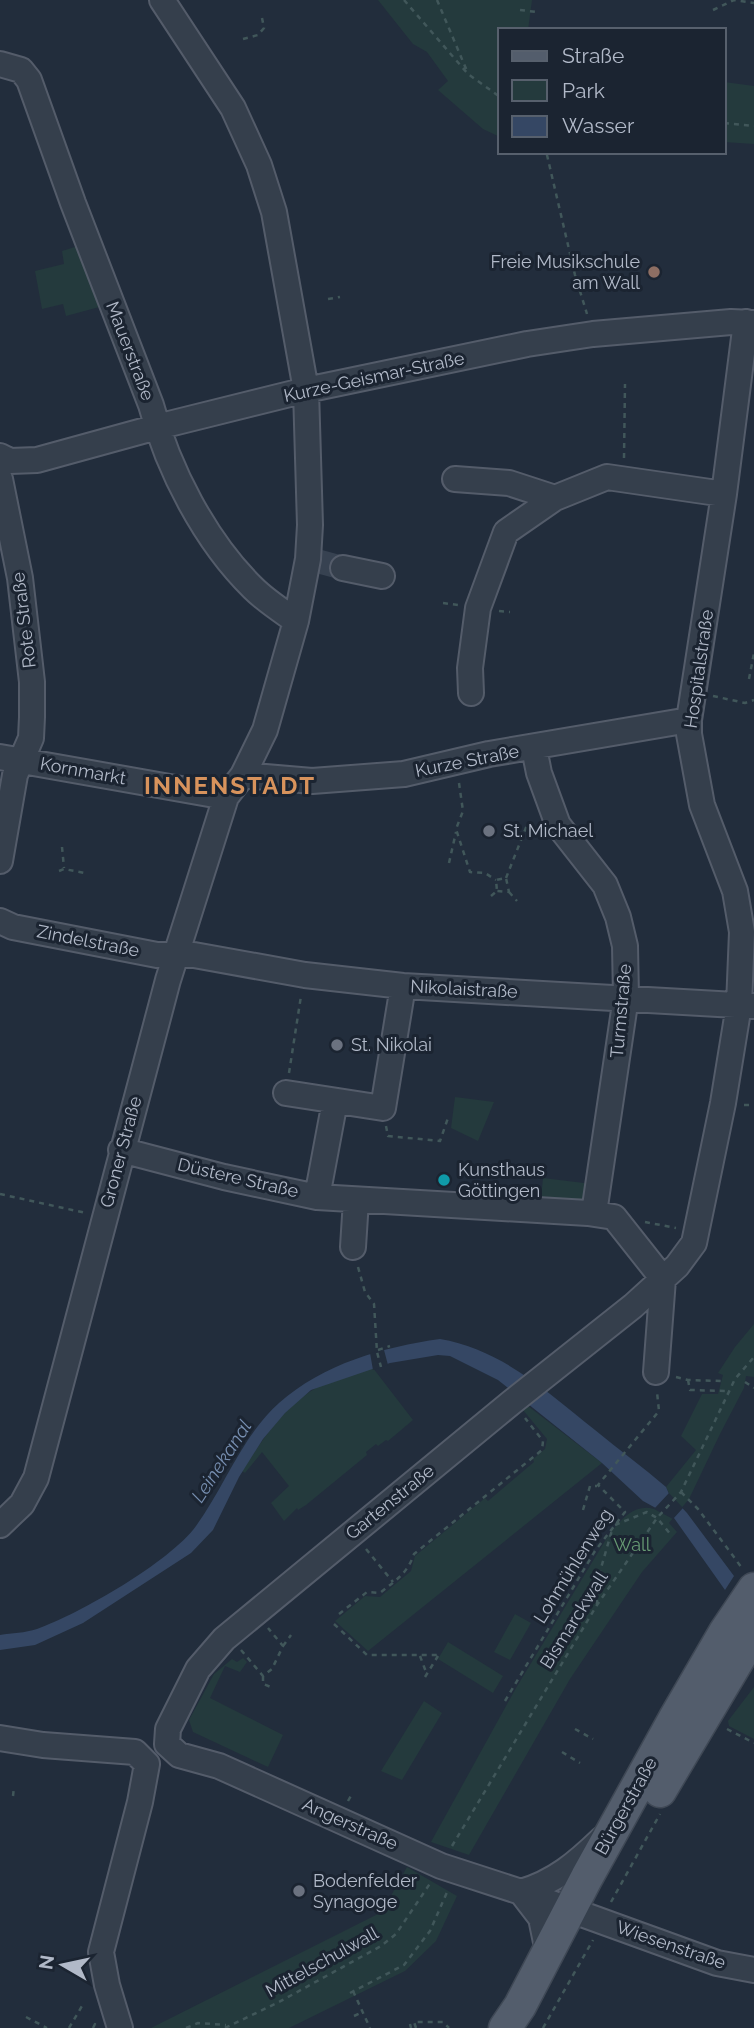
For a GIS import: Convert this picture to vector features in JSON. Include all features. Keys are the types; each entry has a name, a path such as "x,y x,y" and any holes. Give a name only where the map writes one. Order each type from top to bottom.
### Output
{"main road":[{"name":"Bürgerstraße","path":"530,2028 587,1916 680,1756 744,1630 750,1581"},
{"name":"Bürgerstraße","path":"505,2028 520,2006 548,1952 587,1916 615,1827 744,1630"}],"street":[{"name":"Groner Straße","path":"0,1525 22,1504 36,1478 121,1150 176,955 226,797 243,775 265,730 312,560 306,390 274,212 259,165 242,126 221,87 162,0"},
{"name":"Mauerstraße","path":"0,64 21,70 29,80 157,427 196,512 213,540 253,588 296,621"},
{"name":"Kurze-Geismar-Straße","path":"0,456 10,461 37,460 306,390 527,344 593,334 731,322 750,323"},
{"name":"Hospitalstraße","path":"663,1279 685,1256 697,1232 746,1005 742,932 734,891 702,805 689,734 689,720 750,323"},
{"path":"471,693 470,668 478,608 506,533 555,498 607,477 724,494"},
{"name":"Rote Straße","path":"0,479 20,578 32,682 30,738 11,758 15,775 4,813 0,860"},
{"path":"455,479 509,483 555,498"},
{"path":"481,501 509,483"},
{"path":"343,568 382,576"},
{"name":"Kurze Straße","path":"243,775 312,781 404,774 456,762 689,720"},
{"name":"Turmstraße","path":"537,747 539,773 558,825 604,885 615,907 625,946 626,997 610,1105 604,1215"},
{"name":"Kornmarkt","path":"11,758 226,797"},
{"name":"Zindelstraße","path":"0,922 13,927 157,955 176,955"},
{"name":"Nikolaistraße","path":"176,955 194,955 304,975 403,986 746,1005"},
{"path":"286,1093 383,1108 403,986"},
{"path":"317,1196 335,1101"},
{"name":"Düstere Straße","path":"121,1150 224,1177 317,1196 604,1215"},
{"path":"353,1247 356,1200"},
{"path":"604,1215 663,1279 656,1372"},
{"name":"Gartenstraße","path":"179,1755 167,1744 168,1729 198,1669 224,1639 663,1279"},
{"path":"0,1738 43,1745 135,1752 145,1759 147,1770 102,1952 107,1985 120,2028"},
{"name":"Angerstraße","path":"179,1755 219,1766 441,1866 587,1916"},
{"path":"548,1952 541,1918 521,1892 538,1887 566,1872 615,1827"},
{"name":"Wiesenstraße","path":"587,1916 717,1963 754,1970"}],"path":[{"path":"404,0 468,74 498,96"},
{"path":"437,0 468,74"},
{"path":"713,10 734,0 754,3"},
{"path":"520,10 537,12"},
{"path":"243,39 258,35 264,28 262,18"},
{"path":"726,123 754,126"},
{"path":"551,154 547,155 558,205 593,334"},
{"path":"328,299 340,297"},
{"path":"620,478 624,455 625,384"},
{"path":"749,679 754,653"},
{"path":"694,692 745,702 754,700"},
{"path":"449,863 463,811 456,762"},
{"path":"516,901 509,892 506,878 527,825"},
{"path":"456,830 470,872 489,874 496,880 497,891"},
{"path":"61,846 64,869"},
{"path":"59,871 64,869 85,873 85,876"},
{"path":"496,880 506,878"},
{"path":"491,897 497,891 509,892"},
{"path":"286,1093 304,975"},
{"path":"388,1136 440,1141 448,1118"},
{"path":"0,1194 103,1218"},
{"path":"604,1215 697,1232"},
{"path":"353,1247 365,1292 374,1304 377,1351 381,1367"},
{"path":"377,1351 390,1346"},
{"name":"Bismarckwall","path":"441,1866 597,1605 657,1518 681,1492 735,1379 754,1357"},
{"path":"656,1372 688,1380 721,1381"},
{"name":"Lohmühlenweg","path":"505,1701 582,1571 625,1512 598,1485 659,1412 656,1372"},
{"path":"688,1380 691,1390 729,1391"},
{"path":"745,1382 754,1388"},
{"path":"340,1614 367,1591 380,1593 409,1569 414,1554 542,1450 543,1441 513,1401"},
{"path":"583,1510 590,1486 598,1485"},
{"path":"681,1492 698,1509 750,1581"},
{"path":"597,1605 597,1582 613,1526 643,1512 651,1513 673,1536"},
{"path":"259,1610 270,1622 266,1625 283,1646"},
{"path":"334,1624 367,1655 439,1655 426,1676 420,1656"},
{"path":"263,1676 272,1669 291,1635"},
{"path":"224,1639 234,1651 239,1648 263,1676 263,1684 271,1687"},
{"path":"724,1727 754,1743"},
{"path":"575,1729 593,1740"},
{"path":"562,1752 580,1763"},
{"path":"13,1796 14,1787"},
{"name":"Mittelschulwall","path":"225,2028 279,2002 381,1946 402,1925 441,1866"},
{"path":"370,2028 352,1992 404,1965 430,1931 448,1890"},
{"path":"543,2028 587,1916"},
{"path":"69,2028 82,2006"},
{"path":"354,2016 363,2012"},
{"path":"26,2017 47,2028"},
{"path":"416,2028 414,2022 443,2022 449,2028"},
{"path":"186,2028 198,2023 229,2026"}],"green space":[{"path":"378,0 532,0 528,28 498,28 498,136 483,129 438,90 448,81 427,52 413,44"},
{"path":"726,82 754,86 754,144 726,142"},
{"path":"78,246 103,306 66,316 63,304 42,309 35,271 64,264 62,251"},
{"path":"455,1097 494,1102 478,1141 451,1128"},
{"path":"543,1178 592,1184 590,1203 541,1198"},
{"name":"Wall","path":"754,1324 754,1377 746,1376 744,1388 689,1499 669,1523 677,1532 642,1572 570,1679 469,1855 431,1842 516,1688 608,1536 633,1511 654,1509 669,1493 666,1487 696,1450 681,1436 702,1394 718,1394 723,1375 718,1373"},
{"path":"373,1368 413,1420 388,1441 378,1446 376,1444 366,1452 367,1455 284,1521 271,1503 289,1486 262,1452 245,1473 242,1471 272,1427 300,1399 325,1384"},
{"path":"528,1406 602,1463 368,1651 335,1621 365,1596 380,1597 411,1571 415,1556 485,1498 488,1501 534,1462 533,1459 545,1449 547,1439 523,1410"},
{"path":"515,1614 531,1623 510,1660 494,1652"},
{"path":"448,1642 503,1676 493,1693 438,1659"},
{"path":"243,1658 247,1662 240,1672 225,1666 210,1698 283,1735 268,1767 193,1732 189,1720 214,1674 232,1659 237,1662"},
{"path":"754,1687 754,1739 729,1726 728,1721"},
{"path":"424,1701 442,1713 402,1780 381,1771"},
{"path":"407,1867 457,1896 436,1941 405,1971 289,2028 151,2028 382,1912"}],"water":[{"path":"440,1339 483,1352 523,1374 666,1487 734,1576 725,1590 674,1518 643,1501 602,1463 498,1380 450,1356 438,1355 390,1363 311,1390 285,1413 263,1439 239,1477 213,1530 191,1553 83,1623 35,1645 0,1650 0,1635 37,1629 76,1612 166,1555 196,1526 234,1462 266,1416 296,1389 355,1359"}],"pier":[{"path":"384,1350 388,1365 373,1370 370,1353"},
{"name":"Wall","path":"669,1493 683,1508 673,1519 654,1509"}],"tunnel":[{"path":"317,561 343,568"}],"place":[{"name":"Freie Musikschule am Wall","path":"654,272"},
{"name":"St. Michael","path":"489,831"},
{"name":"St. Nikolai","path":"337,1045"},
{"name":"Kunsthaus Göttingen","path":"444,1180"},
{"name":"Bodenfelder Synagoge","path":"299,1891"}],"district":[{"name":"INNENSTADT","path":"230,786"}],"water label":[{"name":"Leinekanal","path":"221,1461"}]}
